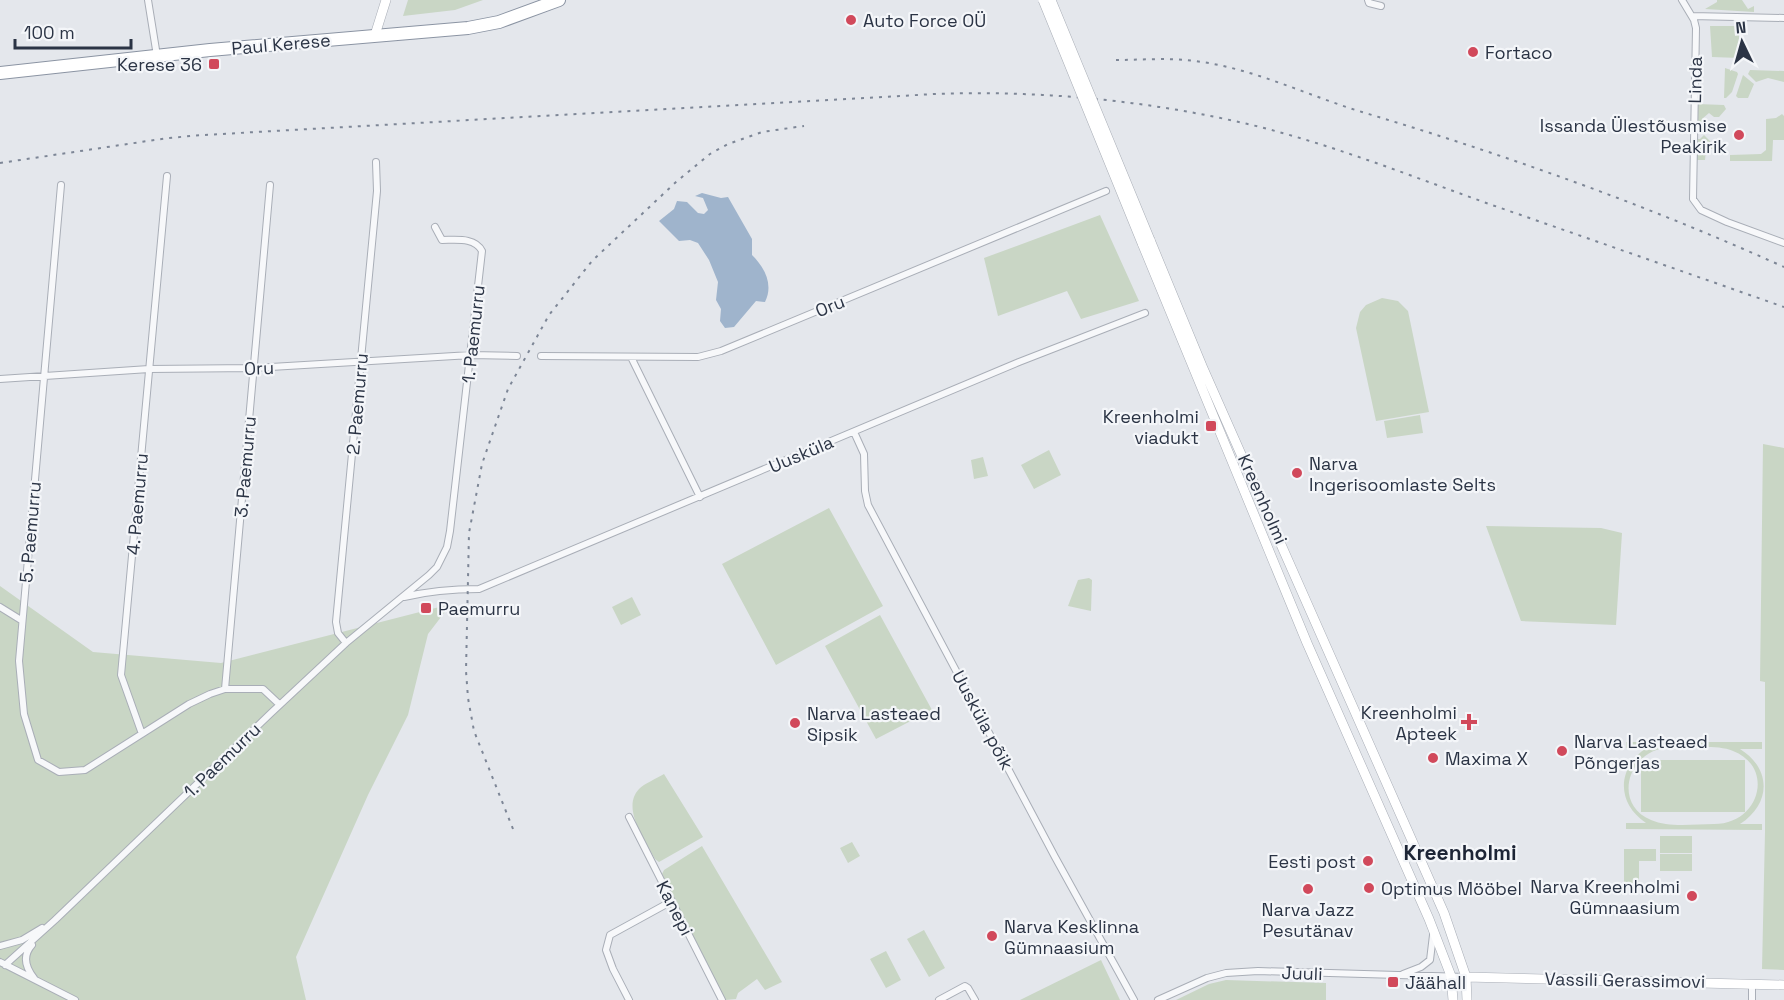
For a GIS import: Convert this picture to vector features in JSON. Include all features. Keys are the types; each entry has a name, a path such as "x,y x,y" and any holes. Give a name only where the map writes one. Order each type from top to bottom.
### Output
{"highway":[{"name":"Paul Kerese","path":"0,73 478,26 499,22 559,0"}],"main road":[{"path":"375,35 386,0"},
{"name":"Kreenholmi","path":"1043,0 1146,241 1444,913 1466,977 1467,1000"},
{"name":"Kreenholmi","path":"1051,0 1306,643 1433,931 1450,976 1453,1000"},
{"path":"1306,643 1322,636"},
{"path":"1381,812 1397,805"},
{"name":"Vassili Gerassimovi","path":"1466,977 1784,985"}],"street":[{"path":"148,0 157,56"},
{"path":"1368,0 1369,3 1381,6"},
{"name":"Linda","path":"1682,0 1696,28 1693,199 1701,210 1784,243"},
{"path":"1692,16 1784,18"},
{"name":"2. Paemurru","path":"345,644 338,633 336,622 377,191 376,162"},
{"name":"4. Paemurru","path":"142,734 121,675 167,176"},
{"name":"5. Paemurru","path":"61,185 21,620 19,661 24,714 38,760 58,772 85,770 142,734"},
{"name":"3. Paemurru","path":"225,689 270,185"},
{"name":"Oru","path":"541,356 698,357 721,351 1106,191"},
{"name":"1. Paemurru","path":"3,964 56,920 279,704 345,644 437,567 447,547 482,251 479,244 471,241 442,240 435,227"},
{"name":"Uusküla","path":"457,588 479,589 1049,349 1145,313"},
{"name":"Oru","path":"0,379 149,369 254,368 471,355 517,356"},
{"path":"631,357 700,497"},
{"name":"Uusküla põik","path":"854,432 864,454 865,491 868,504 1055,857 1134,1000"},
{"name":"1. Paemurru","path":"400,598 423,592 457,588"},
{"path":"0,607 21,620"},
{"path":"142,734 189,704 225,689 262,689 279,704"},
{"name":"Kanepi","path":"629,817 722,1000"},
{"path":"629,1000 606,950 610,935 672,901"},
{"path":"0,946 22,940 56,920"},
{"path":"37,982 29,971 26,955 28,949 56,920"},
{"path":"1400,975 1421,967 1430,960 1433,931"},
{"path":"3,964 75,1000"},
{"name":"Juuli","path":"1158,1000 1207,978 1226,973 1258,971 1466,977"},
{"path":"1752,984 1752,1000"},
{"path":"939,1000 965,987 975,1000"}],"green space":[{"path":"408,0 483,0 455,10 403,16"},
{"path":"1717,0 1742,0 1748,9 1754,6 1754,12 1705,9"},
{"path":"1710,26 1747,26 1747,35 1739,35 1739,58 1712,57"},
{"path":"1725,68 1738,74 1732,92 1724,98"},
{"path":"1750,70 1784,71 1784,82 1768,78 1756,82 1748,74"},
{"path":"1743,75 1754,84 1748,98 1738,98 1736,96"},
{"path":"1697,104 1724,105 1726,109 1719,117 1714,117 1709,113 1702,119 1704,123 1701,126 1696,126"},
{"path":"1782,114 1784,116 1784,140 1773,140 1772,161 1730,161 1730,155 1761,154 1766,150 1766,119 1776,118"},
{"path":"1704,135 1718,149 1706,149 1705,160 1696,160 1696,139"},
{"path":"1100,215 1139,301 1081,319 1067,291 998,316 984,258"},
{"path":"1382,298 1398,301 1408,311 1429,412 1376,421 1356,328 1360,312 1366,305"},
{"path":"1420,415 1423,433 1387,438 1384,421"},
{"path":"1763,444 1784,448 1784,970 1762,969 1765,832 1765,682 1760,681"},
{"path":"1049,450 1061,475 1034,489 1021,465"},
{"path":"983,457 988,476 974,479 971,460"},
{"path":"829,508 883,606 776,665 722,564"},
{"path":"1486,526 1601,528 1622,533 1616,625 1521,621"},
{"path":"1089,578 1092,580 1091,611 1068,606 1078,580"},
{"path":"0,586 93,652 221,663 451,604 428,634 408,715 368,795 296,957 306,1000 0,1000"},
{"path":"632,597 641,615 621,625 612,607"},
{"path":"880,615 932,710 876,739 825,646"},
{"path":"1626,742 1762,742 1762,749 1740,749 1758,766 1764,786 1758,807 1740,824 1762,824 1762,830 1626,829 1626,823 1646,823 1629,806 1624,786 1625,775 1630,765 1646,748 1626,748","holes":["1665,748 1726,749 1746,759 1754,769 1758,781 1751,805 1742,815 1730,822 1714,824 1666,824 1651,820 1639,813 1632,803 1629,792 1634,769 1641,759"]},
{"path":"1641,760 1745,760 1745,812 1641,812"},
{"path":"664,774 703,837 659,862 655,859 636,824 632,805 639,789"},
{"path":"1660,836 1692,836 1692,853 1660,853"},
{"path":"852,842 860,856 848,863 840,848"},
{"path":"702,846 782,982 765,990 757,979 738,993 736,999 725,1000 662,874 664,870"},
{"path":"1624,849 1656,849 1656,861 1639,861 1639,883 1624,883"},
{"path":"1660,854 1692,854 1692,871 1660,871"},
{"path":"924,930 945,968 929,977 907,939"},
{"path":"886,951 901,980 886,988 870,959"},
{"path":"1101,960 1120,1000 1020,1000"},
{"path":"1226,980 1326,983 1326,1000 1176,1000 1209,984"}],"water":[{"path":"702,193 721,198 728,197 752,239 752,255 764,270 768,282 768,295 765,302 756,301 734,327 725,328 720,321 721,309 716,300 718,282 709,260 698,243 690,240 679,241 659,221 674,209 677,201 687,202 698,213 704,214 708,210 703,198 695,196"}],"railway":[{"path":"1116,60 1191,60 1263,77 1342,106 1576,182 1784,267"},
{"path":"0,163 168,138 203,135 935,94 1017,94 1099,99 1180,110 1290,135 1377,163 1784,307"},
{"path":"513,829 474,731 466,671 469,533 482,464 508,389 549,315 592,261 676,182 710,154 728,144 762,132 804,126"}],"place":[{"name":"Auto Force OÜ","path":"851,20"},
{"name":"Fortaco","path":"1473,52"},
{"name":"Kerese 36","path":"214,64"},
{"name":"Issanda Ülestõusmise Peakirik","path":"1739,135"},
{"name":"Kreenholmi viadukt","path":"1211,426"},
{"name":"Narva Ingerisoomlaste Selts","path":"1297,473"},
{"name":"Paemurru","path":"426,608"},
{"name":"Kreenholmi Apteek","path":"1469,722"},
{"name":"Narva Lasteaed Sipsik","path":"795,723"},
{"name":"Narva Lasteaed Põngerjas","path":"1562,751"},
{"name":"Maxima X","path":"1433,758"},
{"name":"Eesti post","path":"1368,861"},
{"name":"Optimus Mööbel","path":"1369,888"},
{"name":"Narva Jazz Pesutänav","path":"1308,889"},
{"name":"Narva Kreenholmi Gümnaasium","path":"1692,896"},
{"name":"Narva Kesklinna Gümnaasium","path":"992,936"},
{"name":"Jäähall","path":"1393,982"}],"district":[{"name":"Kreenholmi","path":"1460,852"}]}
